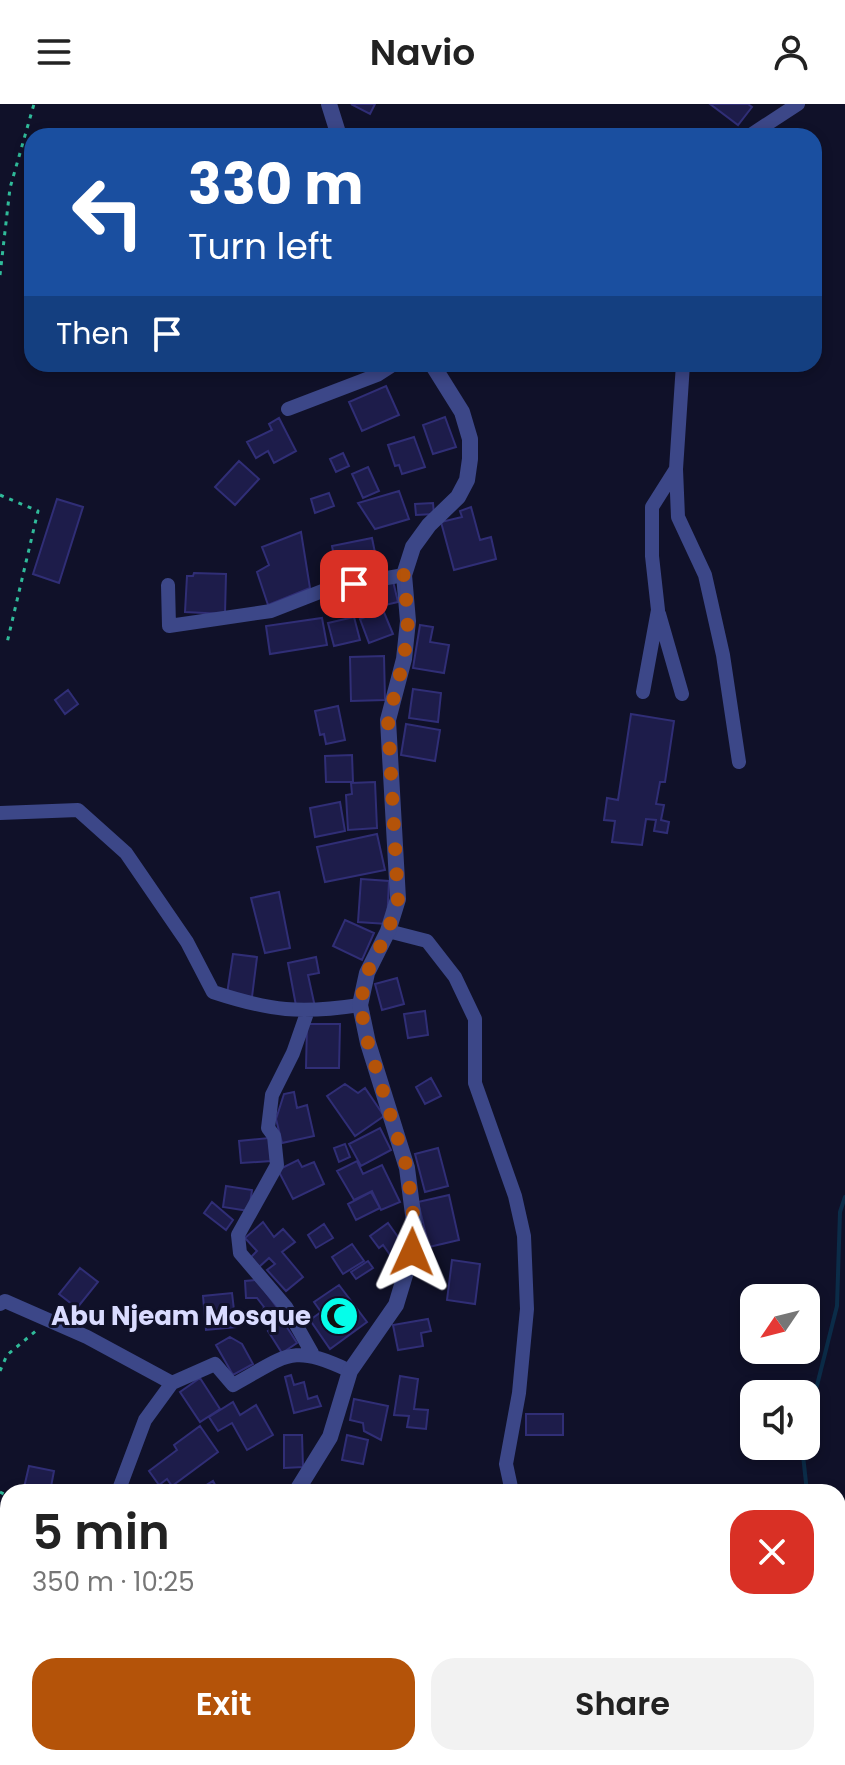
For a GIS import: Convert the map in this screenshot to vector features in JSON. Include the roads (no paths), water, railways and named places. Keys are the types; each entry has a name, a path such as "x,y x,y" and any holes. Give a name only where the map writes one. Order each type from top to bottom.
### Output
{"street":[{"path":"329,104 334,128"},
{"path":"761,128 798,104"},
{"path":"288,409 382,372"},
{"path":"301,1484 330,1437 350,1371 396,1305 412,1252 414,1222 407,1168 368,1043 360,1005 367,973 388,931 398,899 388,720 404,659 408,621 404,575 413,547 429,525 458,497 469,470 470,439 462,412 437,372"},
{"path":"682,372 676,469 678,517 705,575 723,655 739,762"},
{"path":"676,469 652,507 652,556 658,610 682,694"},
{"path":"168,585 169,626 271,611 330,588 404,575"},
{"path":"643,692 658,610"},
{"path":"0,813 78,810 126,853 187,942 213,992 256,1007 307,1013 360,1005"},
{"path":"388,931 427,941 455,977 475,1019 475,1083 518,1209 524,1236 527,1309 519,1393 506,1464 510,1484"},
{"path":"307,1013 293,1053 272,1095 268,1128 274,1136 277,1165 238,1235 240,1253 286,1307 312,1353"},
{"path":"0,1304 5,1301 48,1320 172,1383"},
{"path":"121,1484 145,1420 172,1383 215,1364 233,1385 287,1356 312,1353 350,1371"}],"waterway":[{"path":"818,1380 837,1306 840,1212 845,1197"},
{"path":"804,1460 806,1484"}],"place":[{"name":"Abu Njeam Mosque","path":"339,1316"}]}
